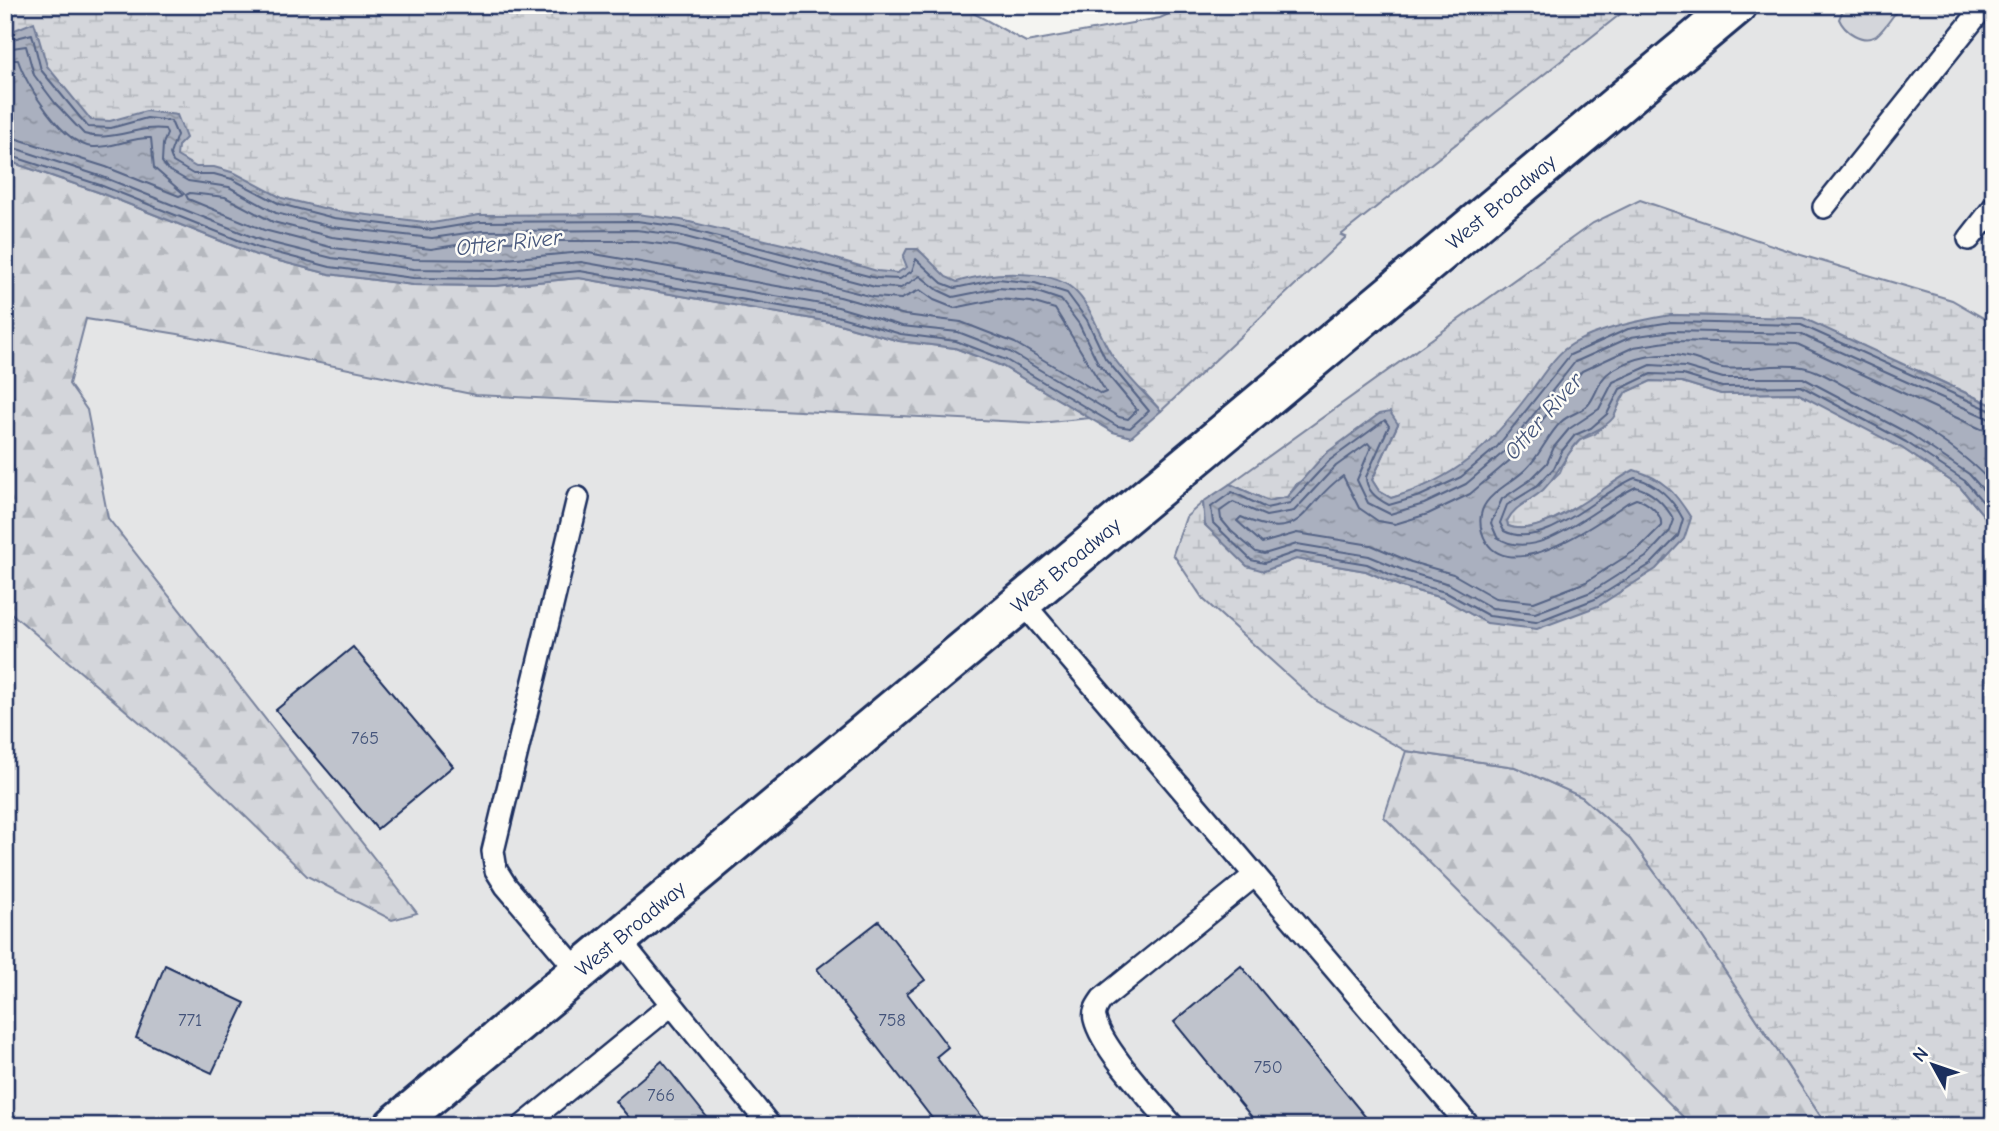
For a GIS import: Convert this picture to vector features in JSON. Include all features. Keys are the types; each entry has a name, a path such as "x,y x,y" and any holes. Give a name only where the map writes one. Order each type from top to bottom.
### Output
{"main road":[{"name":"West Broadway","path":"394,1126 1737,5"}],"lane":[{"path":"1824,207 1985,5"},
{"path":"1969,239 1994,207"},
{"path":"578,498 494,851 496,870 506,886 579,972"},
{"path":"1023,603 1469,1126"},
{"path":"1173,1126 1104,1038 1095,1018 1095,1009 1102,999 1255,875"},
{"path":"619,939 770,1126"},
{"path":"523,1126 671,1005"}],"shaded area":[{"path":"1632,5 1994,5 1994,324 1952,300 1801,255 1640,200 1593,223 1176,539 1203,599 1315,700 1406,751 1384,818 1692,1126 5,1126 5,586 87,410 69,384 86,319 178,334 476,395 1039,423 1090,418"}],"green space":[{"path":"5,5 959,5 1026,42 1160,18 1188,5 1628,5 1628,8 1341,235 1346,237 1161,411 1143,391 997,321 383,256 5,125"},
{"path":"1845,5 1901,5 1876,36 1865,38 1854,35 1841,24 1839,19"},
{"path":"5,160 98,192 256,255 329,274 413,285 495,286 579,278 836,323 899,341 955,348 1002,366 1090,418 1039,423 476,395 178,334 86,319 69,384 87,410 108,518 417,913 392,920 307,876 208,780 5,608"},
{"path":"1640,200 1801,255 1952,300 1994,324 1994,406 1919,371 1723,316 1671,315 1512,417 1492,442 1456,472 1418,490 1391,498 1379,491 1372,480 1398,424 1296,484 1287,497 1268,501 1230,484 1593,223"},
{"path":"1651,381 1682,382 1721,394 1797,393 1815,400 1902,448 1960,487 1994,528 1994,1126 1827,1126 1702,936 1630,839 1582,797 1515,767 1406,751 1315,700 1203,599 1173,554 1186,517 1203,502 1205,525 1264,571 1296,559 1366,571 1402,587 1442,598 1487,623 1579,505 1545,523 1526,528 1508,526 1507,521 1513,510 1540,492 1560,472 1567,455 1580,440 1595,434 1613,417 1625,393"},
{"path":"1406,751 1515,767 1582,797 1630,839 1702,936 1827,1126 1692,1126 1384,817"}],"water":[{"name":"Otter River","path":"34,22 47,66 91,120 110,121 146,111 177,115 186,138 178,146 177,156 196,167 214,167 235,173 282,198 335,211 433,223 479,215 637,214 681,220 799,248 877,271 897,273 907,267 903,257 907,249 918,249 946,277 957,282 983,276 1016,274 1063,282 1085,303 1116,362 1161,411 1131,437 1113,432 1002,366 955,348 899,341 836,323 579,278 495,286 413,285 329,274 256,255 98,192 5,160 5,34"},
{"name":"Otter River","path":"1671,315 1803,318 1994,406 1994,528 1960,487 1902,448 1797,393 1721,394 1682,382 1651,381 1625,393 1613,418 1578,442 1543,490 1518,507 1510,516 1508,526 1522,528 1555,519 1634,470 1661,482 1680,501 1691,518 1684,539 1656,569 1598,606 1537,629 1487,623 1442,598 1402,587 1366,571 1296,559 1264,571 1247,566 1205,525 1203,502 1230,484 1268,501 1287,497 1325,454 1379,414 1390,412 1398,424 1372,480 1379,491 1391,498 1434,481 1469,459 1499,431 1565,349 1602,331"}],"building":[{"path":"353,647 453,766 377,829 276,710"},
{"path":"879,921 925,980 907,993 948,1047 936,1057 989,1126 938,1126 817,969"},
{"path":"165,965 245,1003 212,1073 136,1038"},
{"path":"1241,966 1373,1126 1259,1126 1174,1022"},
{"path":"662,1061 714,1126 636,1126 615,1101"}]}
